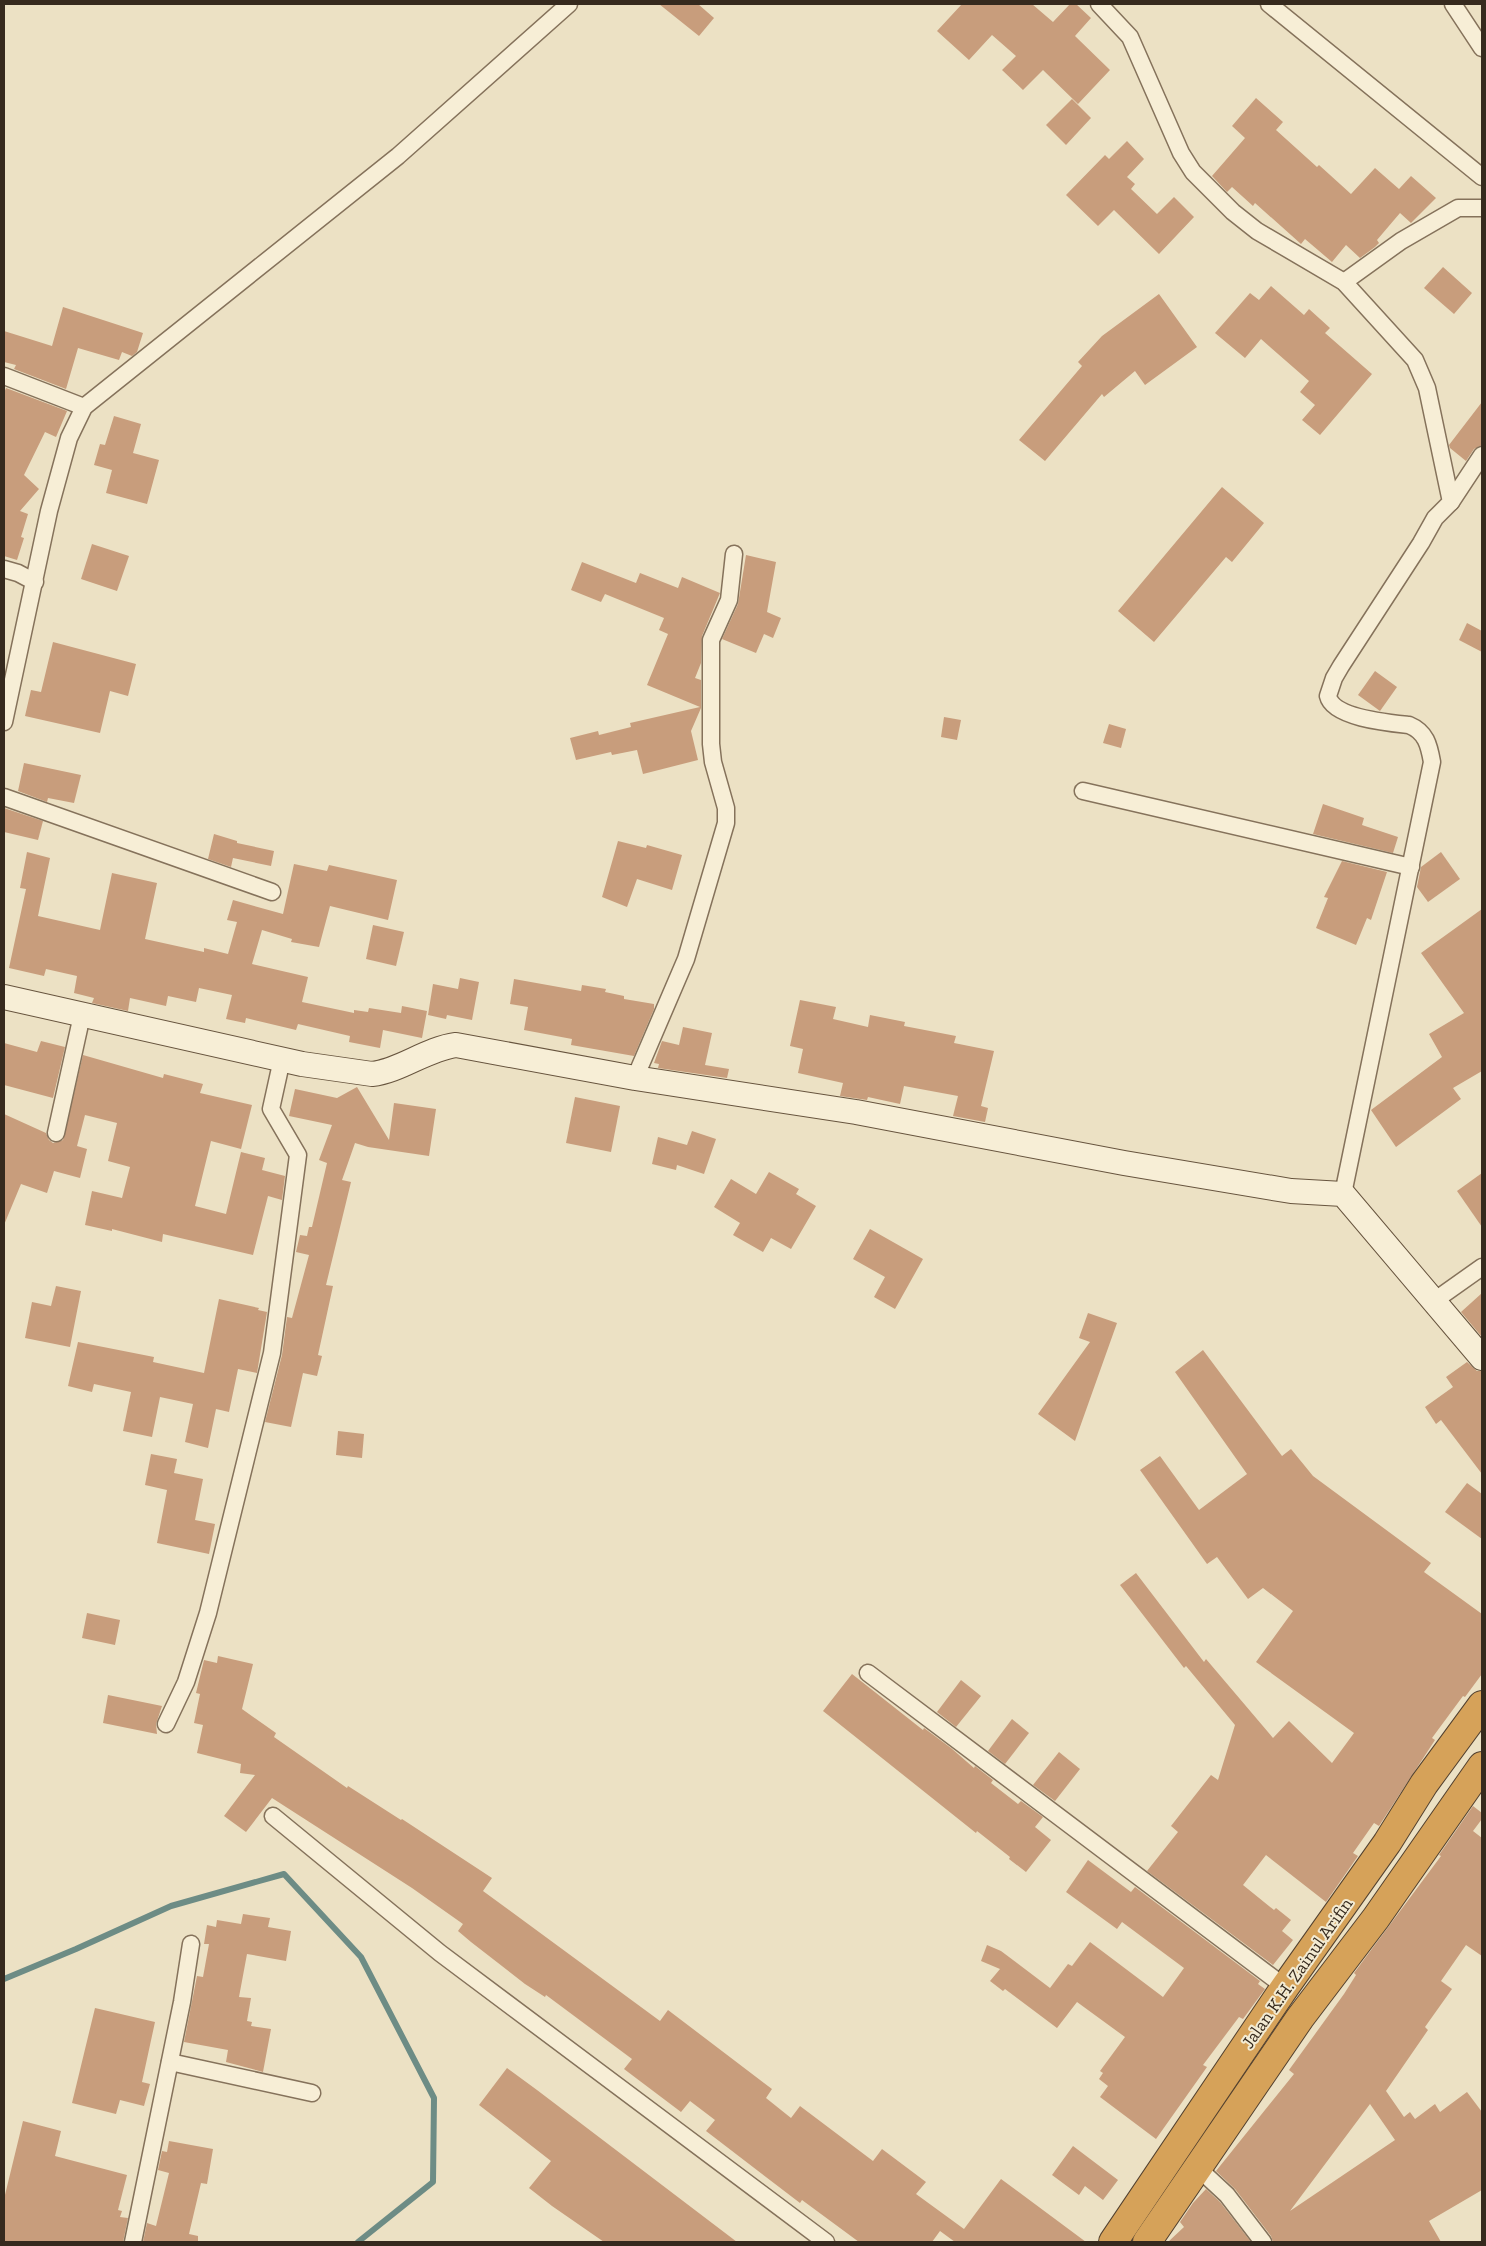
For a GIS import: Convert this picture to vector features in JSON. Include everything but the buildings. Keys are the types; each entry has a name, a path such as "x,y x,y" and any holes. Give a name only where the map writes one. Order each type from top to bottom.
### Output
{"highway":[{"name":"Jalan K.H. Zainul Arifin","path":"1120,2232 1285,1988 1382,1851 1424,1784 1482,1705"},
{"name":"Jalan K.H. Zainul Arifin","path":"1151,2241 1300,2018 1376,1918 1482,1766"}],"street":[{"path":"4,722 35,582 39,553 69,438 84,407 398,156 569,4"},
{"path":"1098,4 1130,37 1181,153 1193,172 1233,212 1257,231 1344,282 1415,360 1422,373 1450,502"},
{"path":"1269,4 1482,177"},
{"path":"1454,4 1482,48"},
{"path":"1344,282 1401,241 1458,208 1482,208"},
{"path":"4,376 84,407"},
{"path":"1344,1194 1432,762 1426,738 1416,728 1409,725 1362,718 1340,709 1330,702 1328,696 1334,678 1341,666 1422,543 1435,518 1450,502 1482,455"},
{"path":"635,1078 686,959 726,823 726,808 713,762 711,744 711,640 729,600 734,554"},
{"path":"4,569 18,573 35,582"},
{"path":"1083,791 1410,867"},
{"path":"4,797 272,892"},
{"path":"4,997 282,1059 372,1074 383,1073 438,1048 456,1044 635,1078 856,1112 1124,1163 1281,1189 1344,1194 1482,1358"},
{"path":"56,1133 82,1015"},
{"path":"166,1724 186,1682 208,1613 272,1353 298,1155 271,1109 282,1059"},
{"path":"1434,1301 1482,1267"},
{"path":"868,1673 1285,1988"},
{"path":"273,1816 440,1953 826,2242"},
{"path":"133,2242 182,2002 190,1944"},
{"path":"170,2062 312,2093"},
{"path":"1198,2168 1227,2195 1263,2242"},
{"path":"1120,2232 1151,2241"}],"waterway":[{"path":"4,1979 171,1906 284,1874 361,1957 434,2098 433,2182 358,2242"}]}
